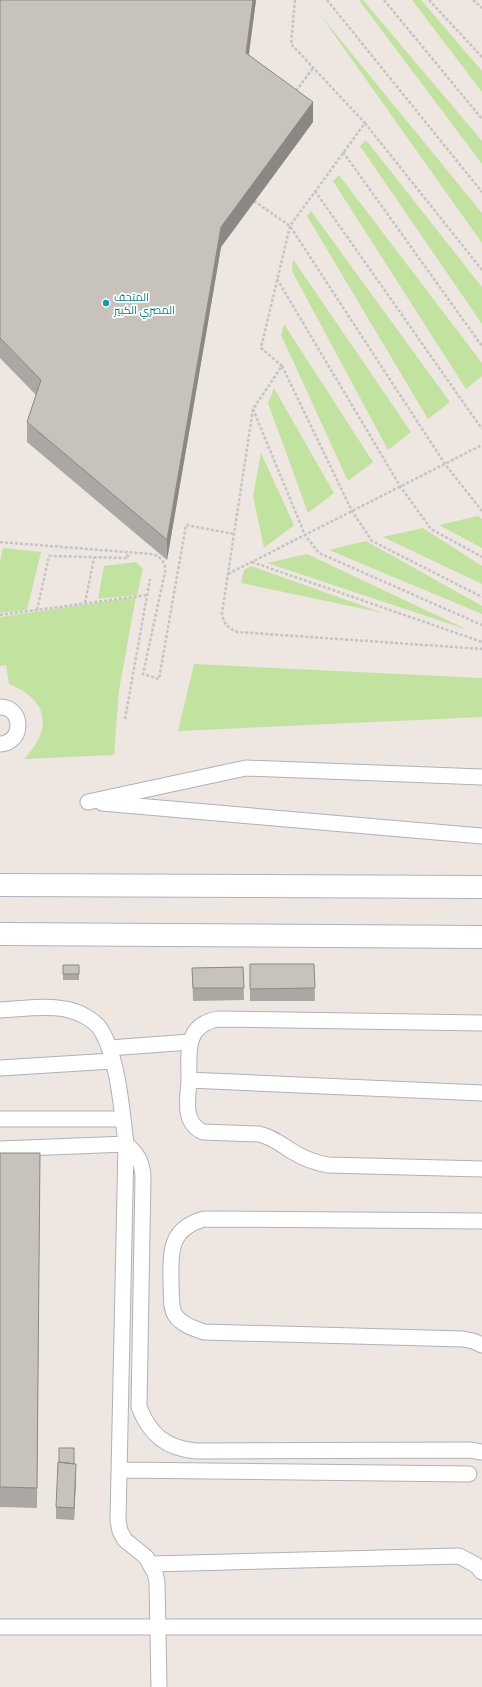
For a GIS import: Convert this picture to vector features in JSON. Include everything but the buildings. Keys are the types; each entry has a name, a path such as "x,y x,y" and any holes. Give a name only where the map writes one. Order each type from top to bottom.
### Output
{"street":[{"path":"0,885 482,887"},
{"path":"0,934 482,937"}],"lane":[{"path":"0,707 11,710 16,715 19,722 16,736 10,741 0,744"},
{"path":"482,777 246,768 88,802 482,836"},
{"path":"0,1010 58,1008 78,1013 90,1020 100,1029 111,1054 121,1097 126,1144 118,1521 124,1540 146,1558 151,1564 155,1573 157,1582 159,1687"},
{"path":"482,1023 209,1020 194,1033 190,1042 188,1116 191,1124 197,1130 203,1132 267,1135 296,1154 309,1160 328,1165 482,1169"},
{"path":"0,1068 190,1042"},
{"path":"189,1080 482,1093"},
{"path":"0,1119 123,1119"},
{"path":"0,1149 126,1144 139,1158 143,1176 139,1407 143,1418 150,1429 159,1438 176,1447 196,1451 478,1448"},
{"path":"482,1221 204,1219 185,1227 177,1235 171,1256 172,1303 174,1314 180,1321 190,1328 204,1332 463,1338 482,1345"},
{"path":"120,1470 469,1474"},
{"path":"151,1564 460,1556 476,1565 482,1572"},
{"path":"0,1627 482,1627"}],"path":[{"path":"295,0 291,44 364,123 482,270"},
{"path":"327,0 482,192"},
{"path":"384,0 482,119"},
{"path":"430,0 482,57"},
{"path":"473,0 482,8"},
{"path":"291,97 314,68"},
{"path":"364,123 290,226 261,348 282,366 352,511 372,542 482,597"},
{"path":"343,152 482,346"},
{"path":"315,191 482,429"},
{"path":"254,202 290,226 445,464 482,511"},
{"path":"277,279 400,486 431,529 482,557"},
{"path":"282,366 253,409 222,618 225,623 233,630 482,649"},
{"path":"253,409 305,535 319,553 482,625"},
{"path":"228,574 482,446"},
{"path":"0,542 127,551 158,556 165,565 162,586 143,674 158,679 186,525 234,534"},
{"path":"37,610 49,556 128,558 127,551"},
{"path":"85,603 94,558"},
{"path":"251,562 482,642"},
{"path":"124,719 150,579"},
{"path":"0,615 147,594"}],"green space":[{"path":"359,0 363,0 482,141 482,164"},
{"path":"412,0 421,0 482,71 482,92"},
{"path":"321,16 482,213 482,243"},
{"path":"366,140 482,287 482,324 360,146"},
{"path":"339,175 482,363 482,376 466,389 333,181"},
{"path":"311,211 450,402 428,419 307,216"},
{"path":"293,259 411,432 388,450 292,271"},
{"path":"284,324 373,462 348,481 281,335"},
{"path":"274,388 334,493 308,513 268,403"},
{"path":"261,453 294,525 264,548 253,496"},
{"path":"478,516 482,519 482,548 439,525"},
{"path":"423,528 482,566 482,584 383,537"},
{"path":"366,541 482,606 482,614 329,550"},
{"path":"3,548 41,552 27,610 0,613 0,562"},
{"path":"307,554 468,630 267,563"},
{"path":"136,562 143,569 137,595 98,599 104,566"},
{"path":"251,566 383,613 241,583 244,570"},
{"path":"136,597 119,690 114,755 24,759 40,737 43,726 42,716 39,707 32,698 9,684 6,665 0,666 0,617"},
{"path":"194,664 482,678 482,717 178,731"}],"place":[{"name":"المتحف المصري الكبير","path":"106,303"}]}
